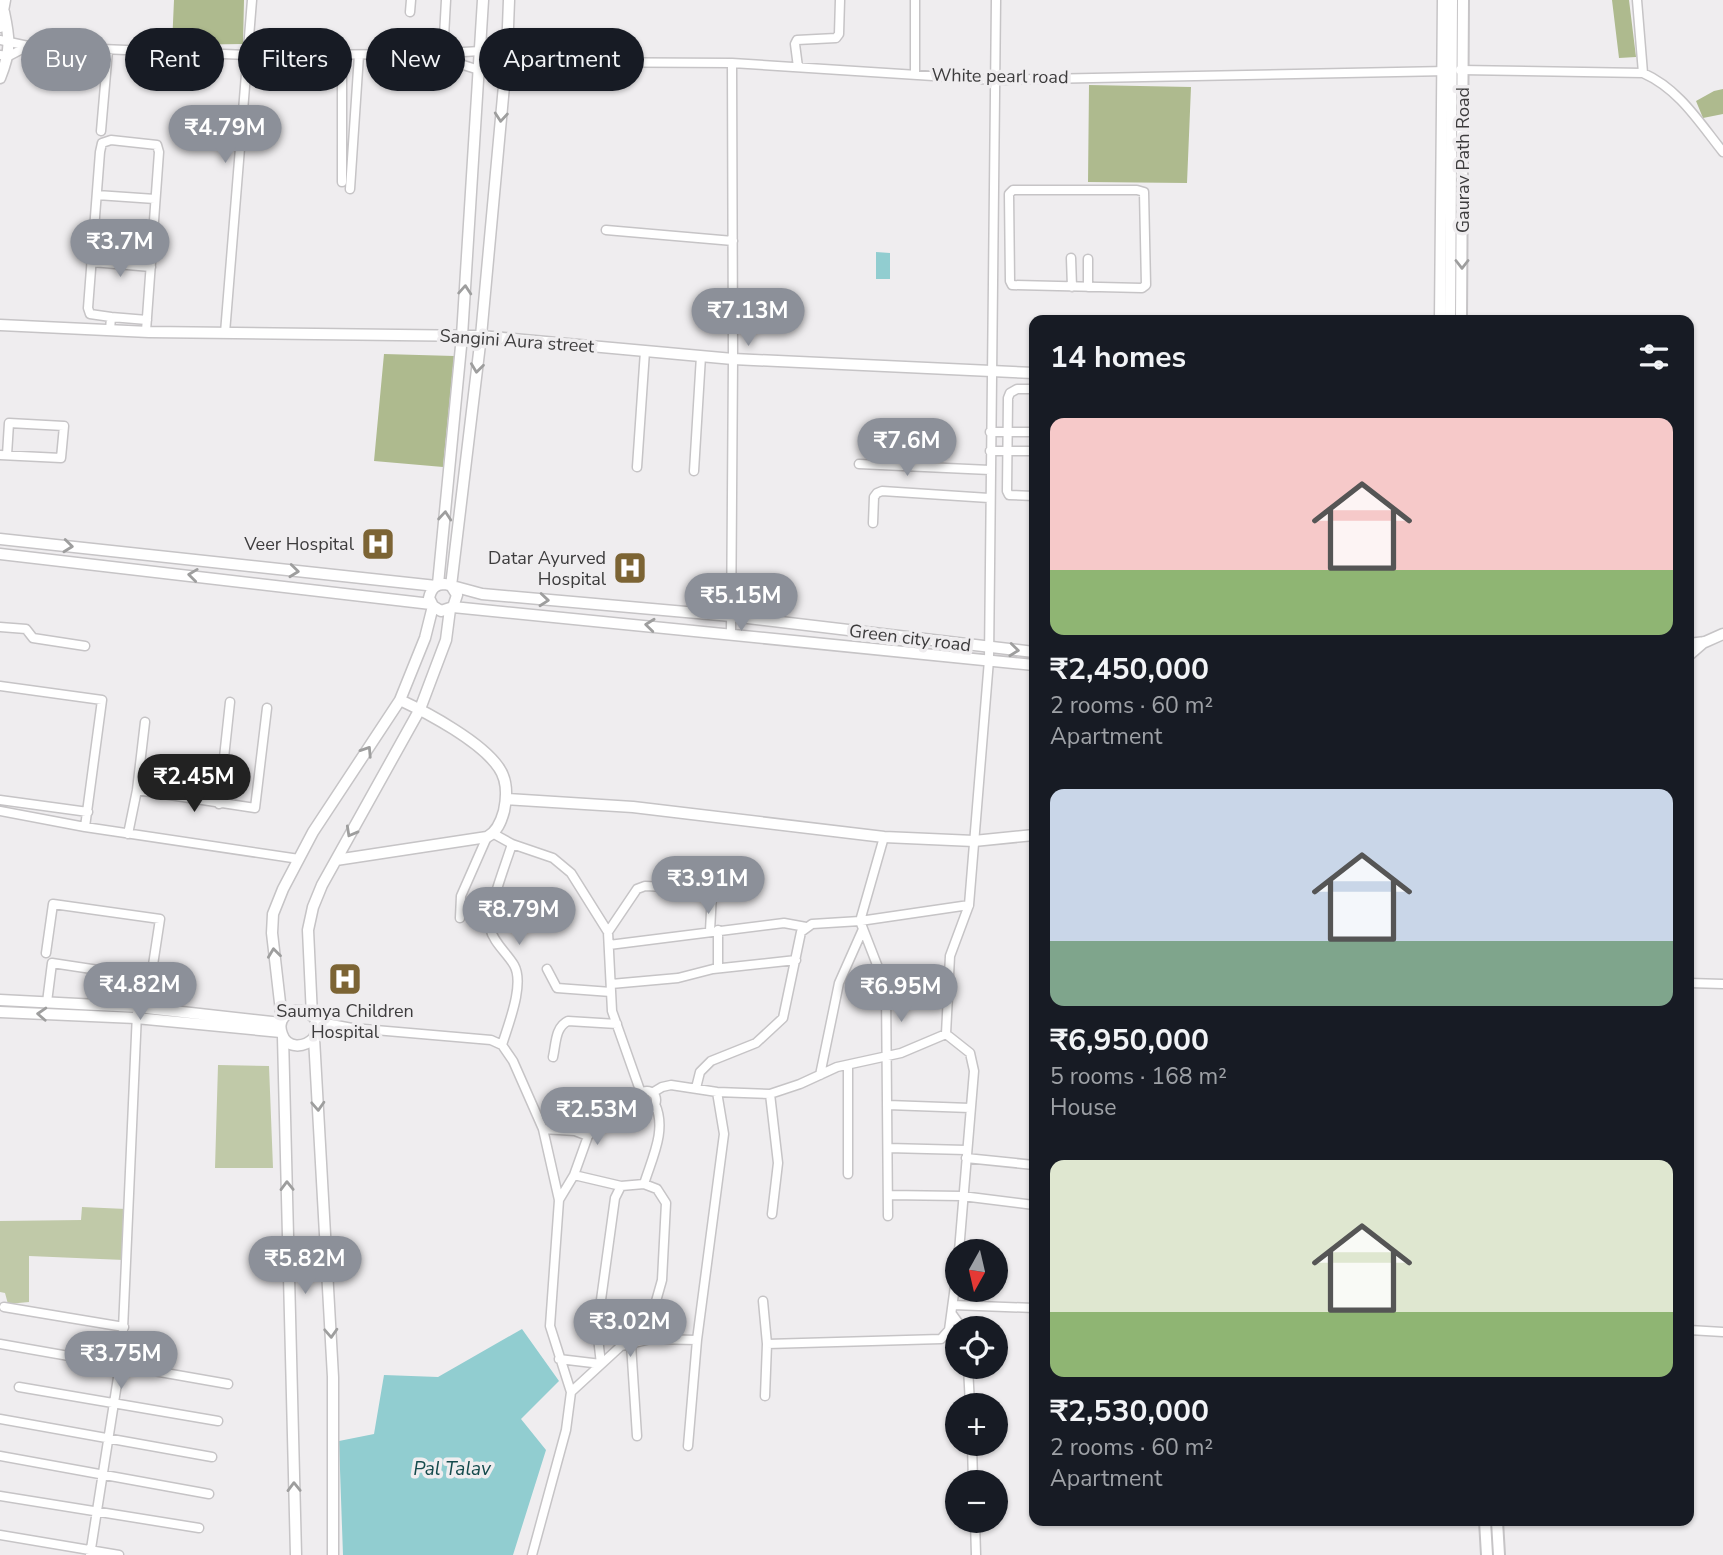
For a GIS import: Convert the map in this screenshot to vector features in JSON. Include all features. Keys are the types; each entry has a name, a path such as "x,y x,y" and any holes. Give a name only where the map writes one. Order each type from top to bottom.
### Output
{"main road":[{"name":"Gaurav Path Road","path":"1452,0 1457,70 1461,315"},
{"name":"Gaurav Path Road","path":"1450,315 1457,70 1463,0"},
{"path":"1485,1526 1487,1555"},
{"path":"1497,1526 1499,1555"}],"street":[{"path":"0,78 4,56 5,0"},
{"path":"249,28 251,0"},
{"path":"410,12 411,0"},
{"path":"444,28 446,0"},
{"path":"482,28 484,0"},
{"path":"508,28 509,0"},
{"path":"798,67 795,44 797,40 836,38 839,34 840,0"},
{"path":"915,0 915,74"},
{"path":"946,1034 950,956 969,905 989,660 996,0"},
{"path":"1440,315 1457,70 1443,0"},
{"path":"1637,0 1643,73 1663,82 1684,103 1723,152"},
{"path":"0,27 4,12"},
{"path":"4,56 21,49"},
{"path":"111,50 238,55"},
{"path":"352,55 366,55"},
{"path":"350,189 359,55"},
{"name":"White pearl road","path":"644,63 732,63 995,79 1457,70 1643,73"},
{"path":"731,633 732,63"},
{"path":"296,1555 282,1028 272,933 273,914 313,832 400,700 425,638 432,605 430,593 437,585 463,336 479,86"},
{"path":"101,131 104,91"},
{"path":"225,333 245,91"},
{"path":"342,91 342,182"},
{"path":"333,1555 333,1377 308,930 322,885 419,709 446,639 451,608 457,599 452,587 481,336 504,91"},
{"path":"111,140 156,145 159,152 146,326 90,314 88,308 97,195 102,143 111,140"},
{"path":"1011,191 1144,192 1146,285 1142,288 1072,287 1012,285 1011,191"},
{"path":"97,195 155,200"},
{"path":"606,230 733,241"},
{"path":"992,257 1010,256"},
{"path":"1071,258 1072,287"},
{"path":"1088,259 1088,287"},
{"path":"92,262 151,267"},
{"path":"110,330 111,317"},
{"name":"Sangini Aura street","path":"0,325 110,330 146,326 225,333 481,336 733,359 1029,373"},
{"path":"637,467 645,351"},
{"path":"694,471 701,356"},
{"path":"1029,389 1017,389 1010,393 1007,451 1007,494 1029,496"},
{"path":"9,423 64,426 61,458 4,455 9,423"},
{"path":"990,432 1029,432"},
{"path":"990,451 1029,451"},
{"path":"859,464 990,470"},
{"path":"873,523 874,497 882,491 989,498"},
{"path":"0,539 452,587"},
{"path":"0,554 432,605 441,611 451,608"},
{"name":"Green city road","path":"452,587 482,594 731,617 1029,651"},
{"name":"Green city road","path":"451,608 731,633 1029,664"},
{"path":"0,627 26,629 33,638 85,646"},
{"path":"1694,651 1705,642 1723,634"},
{"path":"1694,643 1705,642"},
{"path":"0,686 102,700 85,827"},
{"path":"400,700 483,750 500,769 505,782 506,799 502,817 490,835 461,896 460,918"},
{"path":"219,804 230,702"},
{"path":"137,790 255,808 267,708"},
{"path":"128,834 137,790 145,722"},
{"path":"506,799 633,807 884,837 974,841 1029,836"},
{"path":"0,800 88,812"},
{"path":"0,811 128,834 299,859"},
{"path":"336,860 490,835 553,858 571,873 608,932 612,1011 641,1093"},
{"path":"820,1075 839,983 862,925 884,837"},
{"path":"502,1045 515,1002 517,979 515,967 493,936 489,921 512,844"},
{"path":"608,932 633,894 645,886 710,889 718,968"},
{"path":"46,953 53,904 160,919 151,978 52,963 47,1002"},
{"path":"696,1088 700,1072 711,1061 756,1043 783,1018 801,932 806,927 812,924 862,925 969,905"},
{"path":"609,945 783,923 806,927"},
{"path":"862,925 886,988 888,1216"},
{"path":"547,969 557,988 611,988 678,978 718,968 796,960"},
{"path":"1694,983 1723,984"},
{"path":"0,1000 137,1007 282,1028"},
{"path":"90,1553 124,1327 137,1007"},
{"path":"352,1028 314,1037 310,1042 298,1046 287,1042 282,1028 290,1012 296,1010 308,1012 314,1019 352,1028 491,1040 502,1045 513,1061 543,1129 559,1200 549,1314 552,1340 571,1392 566,1430 531,1555"},
{"path":"0,1012 282,1028"},
{"path":"553,1057 559,1028 563,1023 569,1021 617,1024"},
{"path":"652,1093 671,1085 717,1092 769,1094 848,1065 901,1054 946,1034"},
{"path":"946,1034 970,1053 974,1071 960,1239"},
{"path":"848,1065 848,1174"},
{"path":"688,1446 697,1340 724,1135 717,1092"},
{"path":"640,1106 638,1098 641,1093 652,1093 660,1115 659,1137 644,1184"},
{"path":"769,1094 778,1163 772,1214"},
{"path":"559,1200 574,1175 588,1136 599,1124 640,1106 648,1109 655,1104"},
{"path":"888,1105 970,1108"},
{"path":"543,1129 588,1136"},
{"path":"888,1148 966,1154 1029,1164"},
{"path":"574,1175 621,1186 644,1184 657,1189 666,1203 662,1280 651,1320 651,1339"},
{"path":"601,1364 597,1329 615,1198 621,1186"},
{"path":"888,1195 962,1196 1029,1204"},
{"path":"763,1301 767,1344 765,1396"},
{"path":"767,1344 941,1339 949,1330 954,1302"},
{"path":"4,1307 124,1327"},
{"path":"953,1310 1029,1308"},
{"path":"953,1310 956,1316"},
{"path":"1694,1330 1723,1332"},
{"path":"571,1392 621,1346 651,1339 697,1340"},
{"path":"0,1344 228,1384"},
{"path":"631,1344 637,1436"},
{"path":"559,1359 601,1364"},
{"path":"19,1387 218,1421"},
{"path":"0,1419 212,1457"},
{"path":"0,1456 209,1494"},
{"path":"0,1496 199,1528"},
{"path":"975,1533 976,1555"},
{"path":"0,1535 90,1553 119,1555"}],"green space":[{"path":"174,0 244,0 243,28 238,28 238,44 224,44 224,28 173,28"},
{"path":"1612,0 1629,0 1636,57 1619,58"},
{"path":"1089,85 1191,87 1187,183 1088,182"},
{"path":"1723,89 1723,114 1703,118 1696,101"},
{"path":"384,354 454,356 443,467 374,461"},
{"path":"218,1065 269,1066 273,1168 215,1168"},
{"path":"82,1207 126,1209 124,1260 29,1256 29,1302 8,1304 5,1293 0,1292 0,1221 81,1220"}],"water":[{"path":"876,252 890,253 890,279 876,279"},
{"name":"Pal Talav","path":"522,1329 559,1381 521,1419 546,1450 513,1555 343,1555 339,1441 374,1434 384,1375 438,1377"}],"place":[{"name":"Veer Hospital","path":"378,544"},
{"name":"Datar Ayurved Hospital","path":"630,568"},
{"name":"Saumya Children Hospital","path":"345,979"}]}
